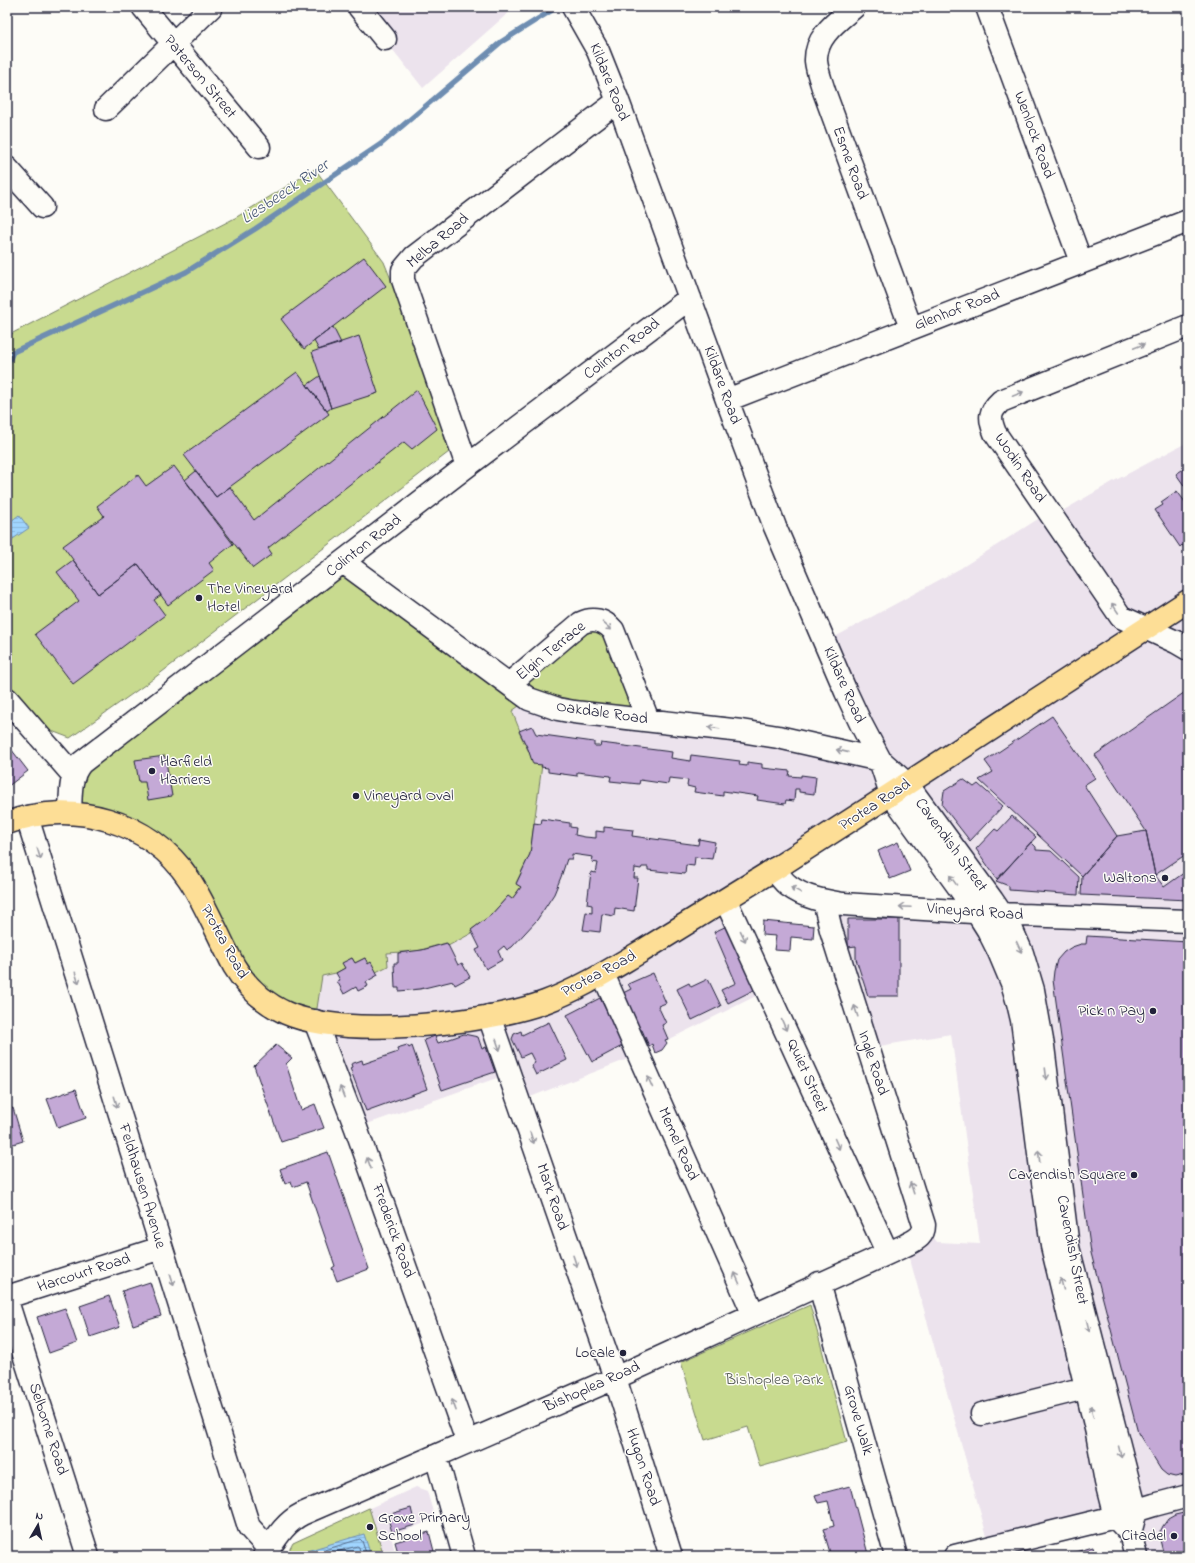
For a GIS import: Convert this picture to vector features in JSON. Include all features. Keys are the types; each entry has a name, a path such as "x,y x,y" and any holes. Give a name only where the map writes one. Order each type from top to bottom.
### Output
{"main road":[{"name":"Protea Road","path":"17,820 45,814 70,813 97,816 119,824 144,836 162,849 176,862 193,885 234,966 248,985 278,1009 300,1018 357,1026 399,1026 441,1023 511,1012 548,1001 603,974 726,900 1188,601"}],"street":[{"name":"Paterson Street","path":"143,7 258,147"},
{"path":"106,109 211,7"},
{"path":"359,7 386,39"},
{"name":"Esme Road","path":"854,7 829,29 822,39 816,59 817,69 911,328"},
{"name":"Wenlock Road","path":"987,7 1081,262"},
{"name":"Kildare Road","path":"576,12 598,51 618,101 775,527 846,692 880,760"},
{"name":"Melba Road","path":"467,466 403,280 403,270 414,257 618,101"},
{"path":"7,168 42,207"},
{"name":"Glenhof Road","path":"727,400 1188,220"},
{"name":"Colinton Road","path":"70,813 72,781 76,769 81,763 467,466 690,298"},
{"name":"Wodin Road","path":"1146,628 1121,617 995,433 990,418 992,411 1001,401 1188,326"},
{"name":"Oakdale Road","path":"343,562 529,699 558,709 686,724 771,736 880,760"},
{"name":"Elgin Terrace","path":"509,684 581,623 590,620 598,620 608,625 613,630 648,720"},
{"path":"1146,628 1188,649"},
{"path":"7,699 74,776"},
{"name":"Cavendish Street","path":"880,760 988,930 1012,983 1022,1020 1052,1246 1097,1433 1106,1482 1115,1517 1130,1533 1136,1556"},
{"name":"Cavendish Street","path":"899,789 992,900 1011,928 1022,953 1033,990 1043,1046 1068,1247 1136,1511 1130,1533"},
{"name":"Feldhausen Avenue","path":"17,820 161,1248 249,1527 266,1552"},
{"name":"Vineyard Road","path":"774,869 788,886 803,894 824,901 843,904 1000,913 1188,921"},
{"name":"Quiet Street","path":"726,900 887,1252"},
{"name":"Ingle Road","path":"824,901 831,930 924,1225"},
{"name":"Memel Road","path":"603,974 753,1314"},
{"name":"Mark Road","path":"489,1016 615,1378"},
{"name":"Frederick Road","path":"315,1021 356,1128 467,1441"},
{"name":"Bishoplea Road","path":"266,1552 284,1527 292,1519 467,1441 615,1378 918,1239 924,1230 924,1225"},
{"name":"Harcourt Road","path":"7,1297 161,1248"},
{"name":"Grove Walk","path":"819,1284 896,1556"},
{"name":"Selborne Road","path":"7,1301 88,1556"},
{"name":"Hugon Road","path":"615,1378 671,1556"},
{"path":"982,1414 1072,1391"},
{"path":"436,1456 464,1556"},
{"path":"955,1556 1115,1517 1154,1504 1188,1496"}],"shaded area":[{"path":"359,7 515,7 423,88"},
{"path":"1188,442 1188,1556 1136,1556 1115,1517 990,1547 906,1245 924,1225 937,1242 980,1244 951,1034 868,1048 828,913 1000,913 907,784 726,900 768,990 638,1055 520,1101 508,1074 356,1128 315,1021 321,976 336,973 342,963 352,958 365,958 387,953 413,952 447,943 448,946 472,933 471,930 491,915 516,884 530,854 542,765 531,756 519,731 519,727 512,711 529,699 879,760 824,643 961,568 1038,519 1050,513 1064,510 1114,481"},
{"name":"Grove Primary School","path":"416,1487 427,1491 435,1519 391,1536 396,1556 286,1556 293,1543"}],"green space":[{"path":"315,169 384,262 417,344 449,452 149,682 70,738 49,730 7,683 7,336 235,218"},
{"name":"Vineyard Oval","path":"343,562 509,684 596,620 648,720 529,699 512,711 520,731 519,732 531,756 542,765 530,854 516,883 521,887 512,899 508,896 491,915 471,930 472,933 448,946 446,943 417,951 387,953 388,966 376,972 365,958 355,963 352,958 343,963 345,968 336,973 322,976 315,1021 271,1005 176,862 80,814 72,781"},
{"name":"Bishoplea Park","path":"810,1305 847,1442 760,1467 748,1427 705,1440 681,1362"},
{"path":"369,1508 384,1556 286,1556 293,1543"}],"water":[{"path":"19,515 29,528 7,543 7,524"},
{"path":"364,1534 371,1556 301,1556 300,1553"}],"building":[{"path":"364,257 386,286 304,349 281,319"},
{"path":"333,327 341,343 319,350 314,341"},
{"path":"359,336 378,393 331,408 312,352"},
{"path":"297,372 329,414 216,497 184,455"},
{"path":"320,376 331,408 327,411 307,385"},
{"path":"417,390 437,429 412,449 404,442 268,548 272,554 253,568 185,480 196,471 216,497 230,487 254,520"},
{"path":"174,466 233,544 209,563 214,570 168,605 138,564 98,594 63,546 104,516 97,506 138,475 146,486"},
{"path":"1188,466 1188,491 1176,474"},
{"path":"1177,491 1188,506 1188,544 1184,547 1182,545 1180,547 1155,510 1163,505 1161,502"},
{"path":"73,560 98,594 138,564 161,595 154,600 165,615 73,684 35,634 79,601 57,572"},
{"path":"1188,690 1188,853 1155,875 1146,831 1095,755"},
{"path":"1052,716 1095,778 1084,785 1117,836 1082,876 979,780 993,772 985,761"},
{"path":"532,726 536,734 594,742 594,746 600,746 601,743 672,752 671,758 690,761 691,755 740,761 739,765 747,766 747,762 762,764 762,768 790,771 789,776 801,777 801,775 816,777 814,794 799,792 799,789 795,789 794,801 786,800 785,804 757,800 758,796 723,791 723,796 694,792 695,788 687,786 688,780 669,778 668,784 640,780 639,784 610,781 611,776 577,772 577,776 548,772 548,768 541,767 542,765 533,764 528,749 519,731"},
{"path":"8,745 28,771 7,787 7,746"},
{"name":"Harfield Harriers","path":"165,756 172,796 148,800 145,782 139,782 135,760"},
{"path":"963,779 974,787 978,784 1003,806 970,841 942,805 944,791"},
{"path":"1012,816 1036,837 997,879 976,849 995,829 998,831"},
{"path":"542,819 570,823 570,827 576,828 575,835 585,837 596,838 596,831 604,832 604,827 633,830 632,836 698,845 699,839 715,842 712,859 695,857 694,866 686,865 685,874 648,870 648,867 642,867 641,869 635,868 634,878 638,878 634,911 615,908 614,916 602,914 600,932 583,930 586,912 592,913 592,905 587,904 591,872 596,873 598,863 592,862 593,857 572,854 572,859 567,859 554,894 537,920 512,947 507,950 504,946 498,951 502,960 486,969 476,950 480,948 471,930 491,915 508,896 512,899 521,887 516,884 530,854 534,823 541,824"},
{"path":"1146,831 1155,875 1164,887 1188,870 1188,900 1081,895 1082,876 1117,836"},
{"path":"898,842 910,871 890,879 878,851"},
{"path":"1031,842 1036,847 1036,850 1051,851 1079,877 1078,895 1009,890 1009,886 996,881"},
{"path":"848,919 899,919 899,996 868,996 856,959 856,946 848,947"},
{"path":"763,921 814,926 813,939 791,937 790,951 774,950 776,936 762,935"},
{"path":"731,924 760,987 728,1003 721,990 736,983 714,932"},
{"name":"Cavendish Square","path":"1087,936 1188,942 1188,1474 1175,1477 1167,1475 1161,1470 1138,1433 1091,1253 1053,980 1057,960 1064,952 1072,947 1086,944"},
{"path":"447,943 458,965 462,963 470,977 455,985 453,981 420,989 399,991 399,988 395,988 394,963 398,963 398,953 422,950"},
{"path":"352,958 355,963 365,958 368,964 371,962 378,975 366,982 368,986 358,991 356,987 344,994 337,981 340,980 336,973 345,968 342,963"},
{"path":"653,973 666,1003 658,1006 666,1023 662,1025 668,1039 665,1040 667,1043 662,1050 655,1053 652,1044 649,1046 642,1030 640,1030 623,993 631,989 628,984"},
{"path":"708,979 721,1006 692,1020 677,989 689,983 691,987"},
{"path":"600,998 624,1045 592,1062 567,1015"},
{"path":"549,1022 567,1060 536,1075 531,1065 535,1063 530,1053 521,1057 512,1039 514,1034 521,1031 522,1035"},
{"path":"464,1034 478,1037 482,1049 486,1047 495,1072 442,1090 424,1040 435,1036 438,1043"},
{"path":"276,1045 292,1058 286,1064 301,1110 315,1104 324,1128 281,1142 254,1066"},
{"path":"407,1045 409,1048 412,1046 427,1089 366,1111 350,1068 352,1067 351,1064 362,1060 363,1064 398,1052 397,1048"},
{"path":"76,1089 86,1118 58,1128 47,1099"},
{"path":"13,1108 23,1141 7,1146 7,1110"},
{"path":"328,1152 369,1269 337,1281 332,1268 335,1266 306,1182 293,1187 291,1181 285,1184 280,1169"},
{"path":"150,1282 161,1316 133,1325 122,1291"},
{"path":"109,1296 120,1327 90,1337 80,1306"},
{"path":"65,1308 77,1343 49,1353 37,1317"},
{"path":"850,1486 868,1554 861,1556 831,1556 823,1529 834,1526 828,1501 818,1503 815,1495"},
{"path":"411,1508 415,1525 392,1532 387,1515"},
{"name":"Citadel","path":"1188,1512 1188,1556 1164,1556 1160,1540 1160,1532 1163,1526 1168,1519 1175,1515"},
{"path":"429,1532 435,1555 399,1556 395,1542"},
{"path":"1093,1547 1095,1556 1061,1556"}],"waterway":[{"name":"Liesbeeck River","path":"7,364 13,352 186,272 255,229 381,144 501,42 557,7"}],"place":[{"name":"The Vineyard Hotel","path":"199,598"},
{"name":"Harfield Harriers","path":"152,771"},
{"name":"Vineyard Oval","path":"356,796"},
{"name":"Waltons","path":"1165,878"},
{"name":"Pick n Pay","path":"1153,1011"},
{"name":"Cavendish Square","path":"1134,1175"},
{"name":"Locale","path":"623,1353"},
{"name":"Grove Primary School","path":"370,1527"},
{"name":"Citadel","path":"1174,1536"}]}
